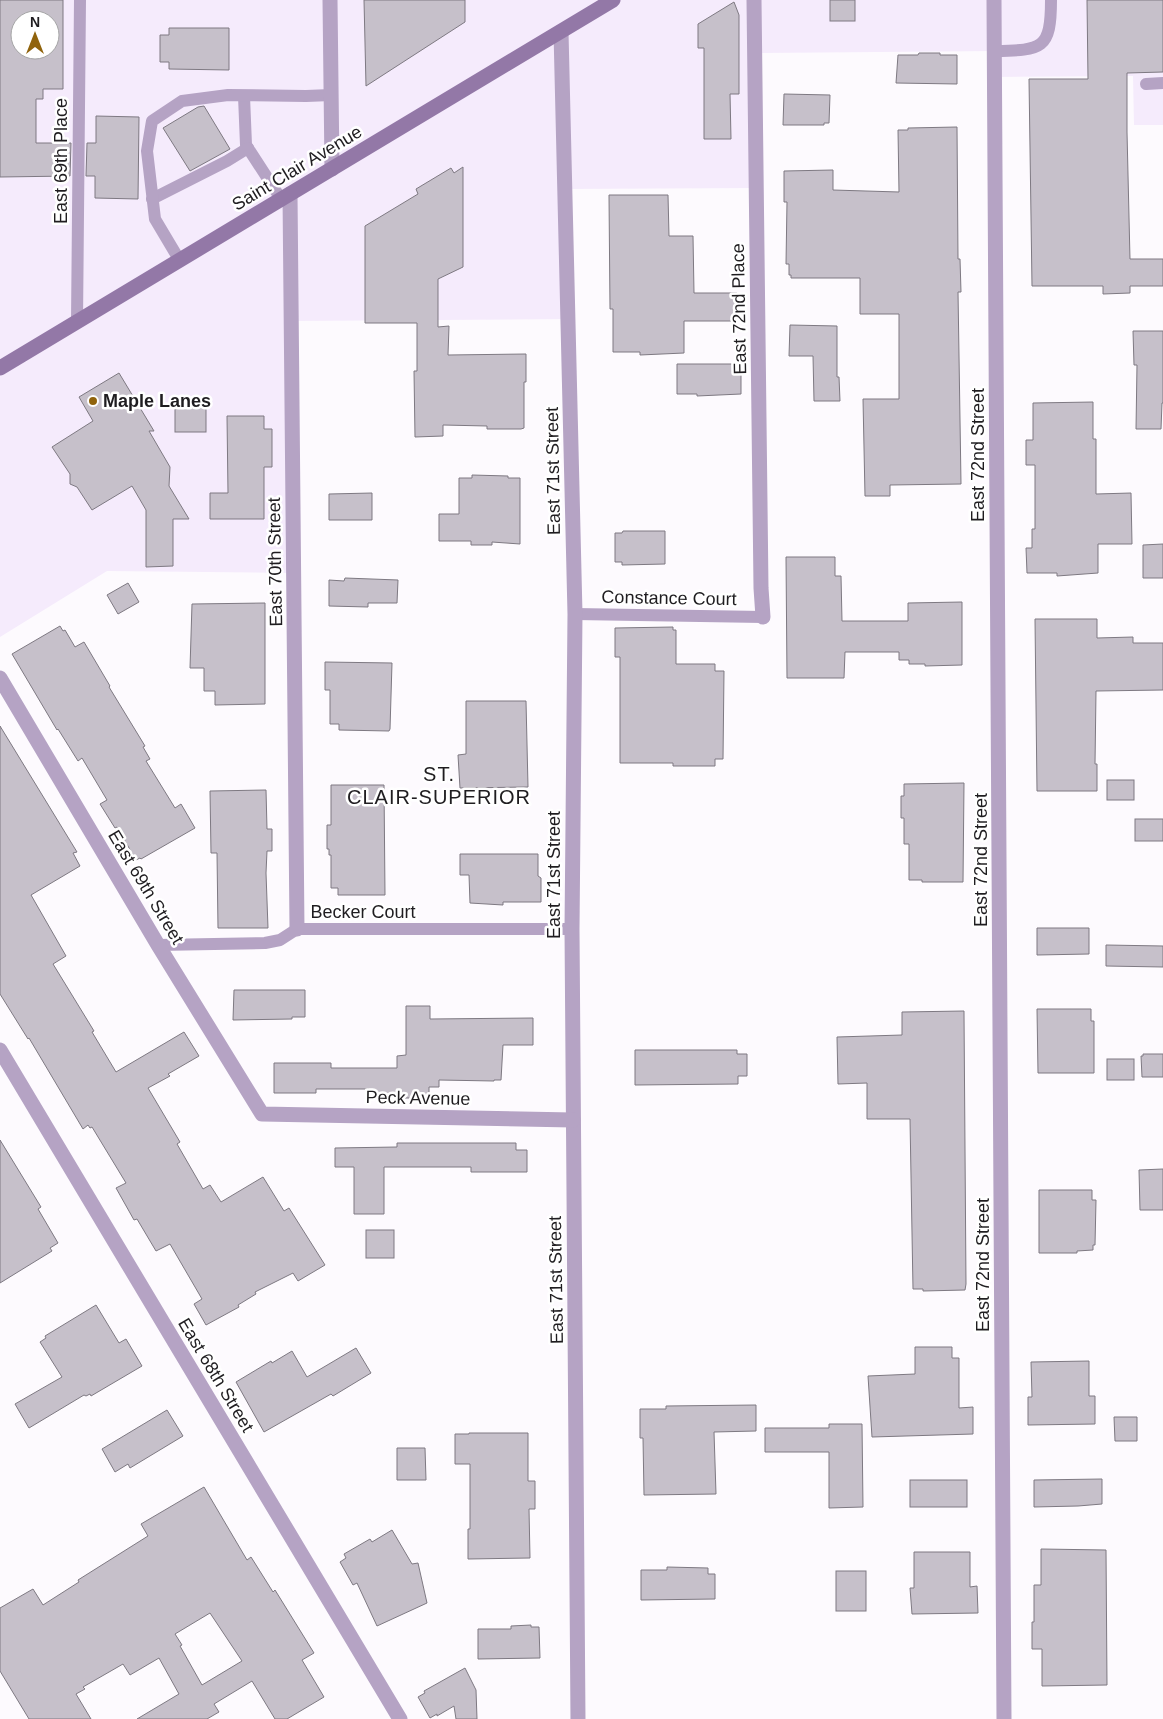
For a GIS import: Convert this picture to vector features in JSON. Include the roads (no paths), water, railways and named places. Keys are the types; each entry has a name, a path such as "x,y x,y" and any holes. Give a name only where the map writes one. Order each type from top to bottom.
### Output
{"main road":[{"name":"Saint Clair Avenue","path":"0,368 614,0"}],"street":[{"path":"330,0 332,169"},
{"name":"East 72nd Place","path":"754,0 762,617"},
{"name":"East 72nd Street","path":"994,0 1004,1719"},
{"name":"East 71st Street","path":"561,32 575,614 572,929 578,1719"},
{"name":"East 70th Street","path":"286,197 297,929"},
{"name":"East 69th Street","path":"0,678 158,945 262,1114"},
{"name":"East 68th Street","path":"0,1050 400,1719"},
{"name":"Peck Avenue","path":"262,1114 573,1120"}],"lane":[{"name":"East 69th Place","path":"77,322 80,0"},
{"path":"995,51 1022,50 1041,44 1048,37 1051,23 1051,0"},
{"path":"1146,84 1163,84"},
{"path":"180,261 155,219 147,151 152,122 182,101 228,95 332,95"},
{"path":"244,96 246,145 286,197"},
{"path":"152,199 248,148"},
{"name":"Constance Court","path":"575,614 762,617"},
{"name":"Becker Court","path":"158,945 265,943 280,940 297,929 572,929"}],"place":[{"name":"Maple Lanes","path":"93,401"}],"district":[{"name":"ST. CLAIR-SUPERIOR","path":"439,786"}]}
